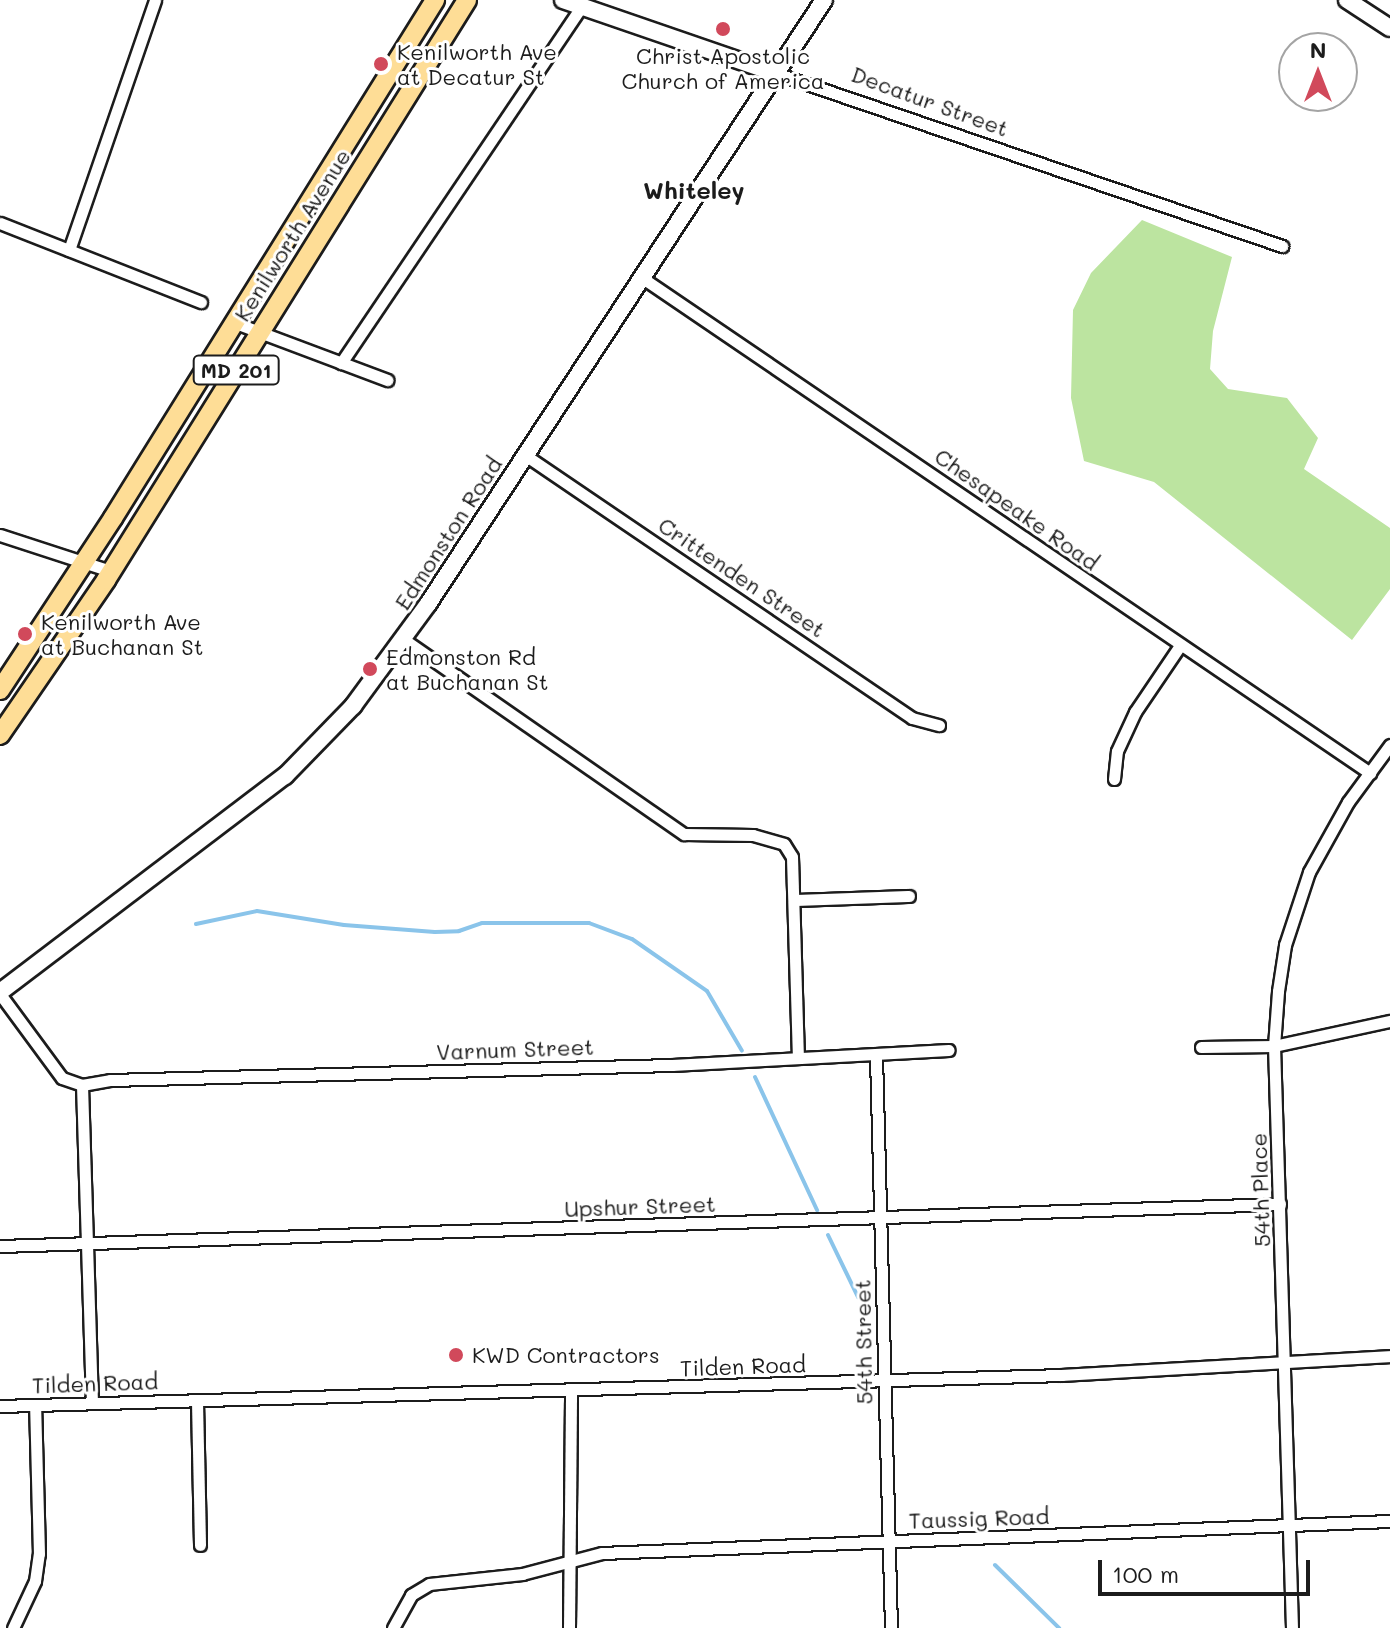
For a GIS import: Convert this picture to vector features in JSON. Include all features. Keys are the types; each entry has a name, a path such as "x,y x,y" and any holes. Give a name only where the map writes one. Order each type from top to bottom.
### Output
{"main road":[{"name":"Kenilworth Avenue","path":"0,690 84,562 435,0"},
{"name":"Kenilworth Avenue","path":"0,735 111,571 467,0"}],"street":[{"path":"69,250 155,0"},
{"name":"Decatur Street","path":"563,0 1282,246"},
{"name":"Edmonston Road","path":"0,993 285,776 353,706 403,639 824,0"},
{"path":"1347,0 1390,28"},
{"path":"341,363 582,6"},
{"path":"0,223 201,302"},
{"name":"Chesapeake Road","path":"641,277 1179,647 1370,773"},
{"path":"233,322 387,380"},
{"name":"Crittenden Street","path":"525,455 912,718 939,725"},
{"path":"0,535 111,571"},
{"path":"403,639 684,834 753,835 784,844 792,857 798,1058"},
{"path":"1114,779 1117,751 1135,712 1179,647"},
{"name":"54th Place","path":"1292,1628 1274,1046 1282,961 1295,906 1330,830 1390,745"},
{"path":"794,894 909,896"},
{"path":"0,993 62,1078 82,1085 92,1402"},
{"path":"1201,1047 1274,1046 1390,1021"},
{"name":"Varnum Street","path":"82,1085 110,1080 798,1058 949,1050"},
{"name":"54th Street","path":"876,1055 891,1628"},
{"name":"Upshur Street","path":"0,1246 1280,1204"},
{"name":"Tilden Road","path":"0,1406 884,1381 1286,1365 1390,1356"},
{"path":"569,1628 571,1392"},
{"path":"197,1401 200,1545"},
{"path":"13,1628 35,1581 39,1554 35,1405"},
{"name":"Taussig Road","path":"393,1628 411,1595 429,1584 522,1574 569,1561 637,1550 1290,1529 1390,1521"}],"green space":[{"path":"1142,220 1232,257 1213,331 1210,369 1228,389 1287,398 1318,438 1304,469 1390,528 1390,589 1352,640 1154,482 1084,461 1071,398 1073,310 1091,273"}],"waterway":[{"path":"196,924 257,911 344,925 435,932 459,931 482,923 589,923 632,939 707,991 742,1051"},
{"path":"755,1077 817,1210"},
{"path":"828,1235 858,1297"},
{"path":"995,1565 1059,1628"}],"place":[{"name":"Christ Apostolic Church of America","path":"723,29"},
{"name":"Kenilworth Ave at Decatur St","path":"381,64"},
{"name":"Kenilworth Ave at Buchanan St","path":"25,634"},
{"name":"Edmonston Rd at Buchanan St","path":"370,669"},
{"name":"KWD Contractors","path":"456,1355"}],"district":[{"name":"Whiteley","path":"694,190"}]}
